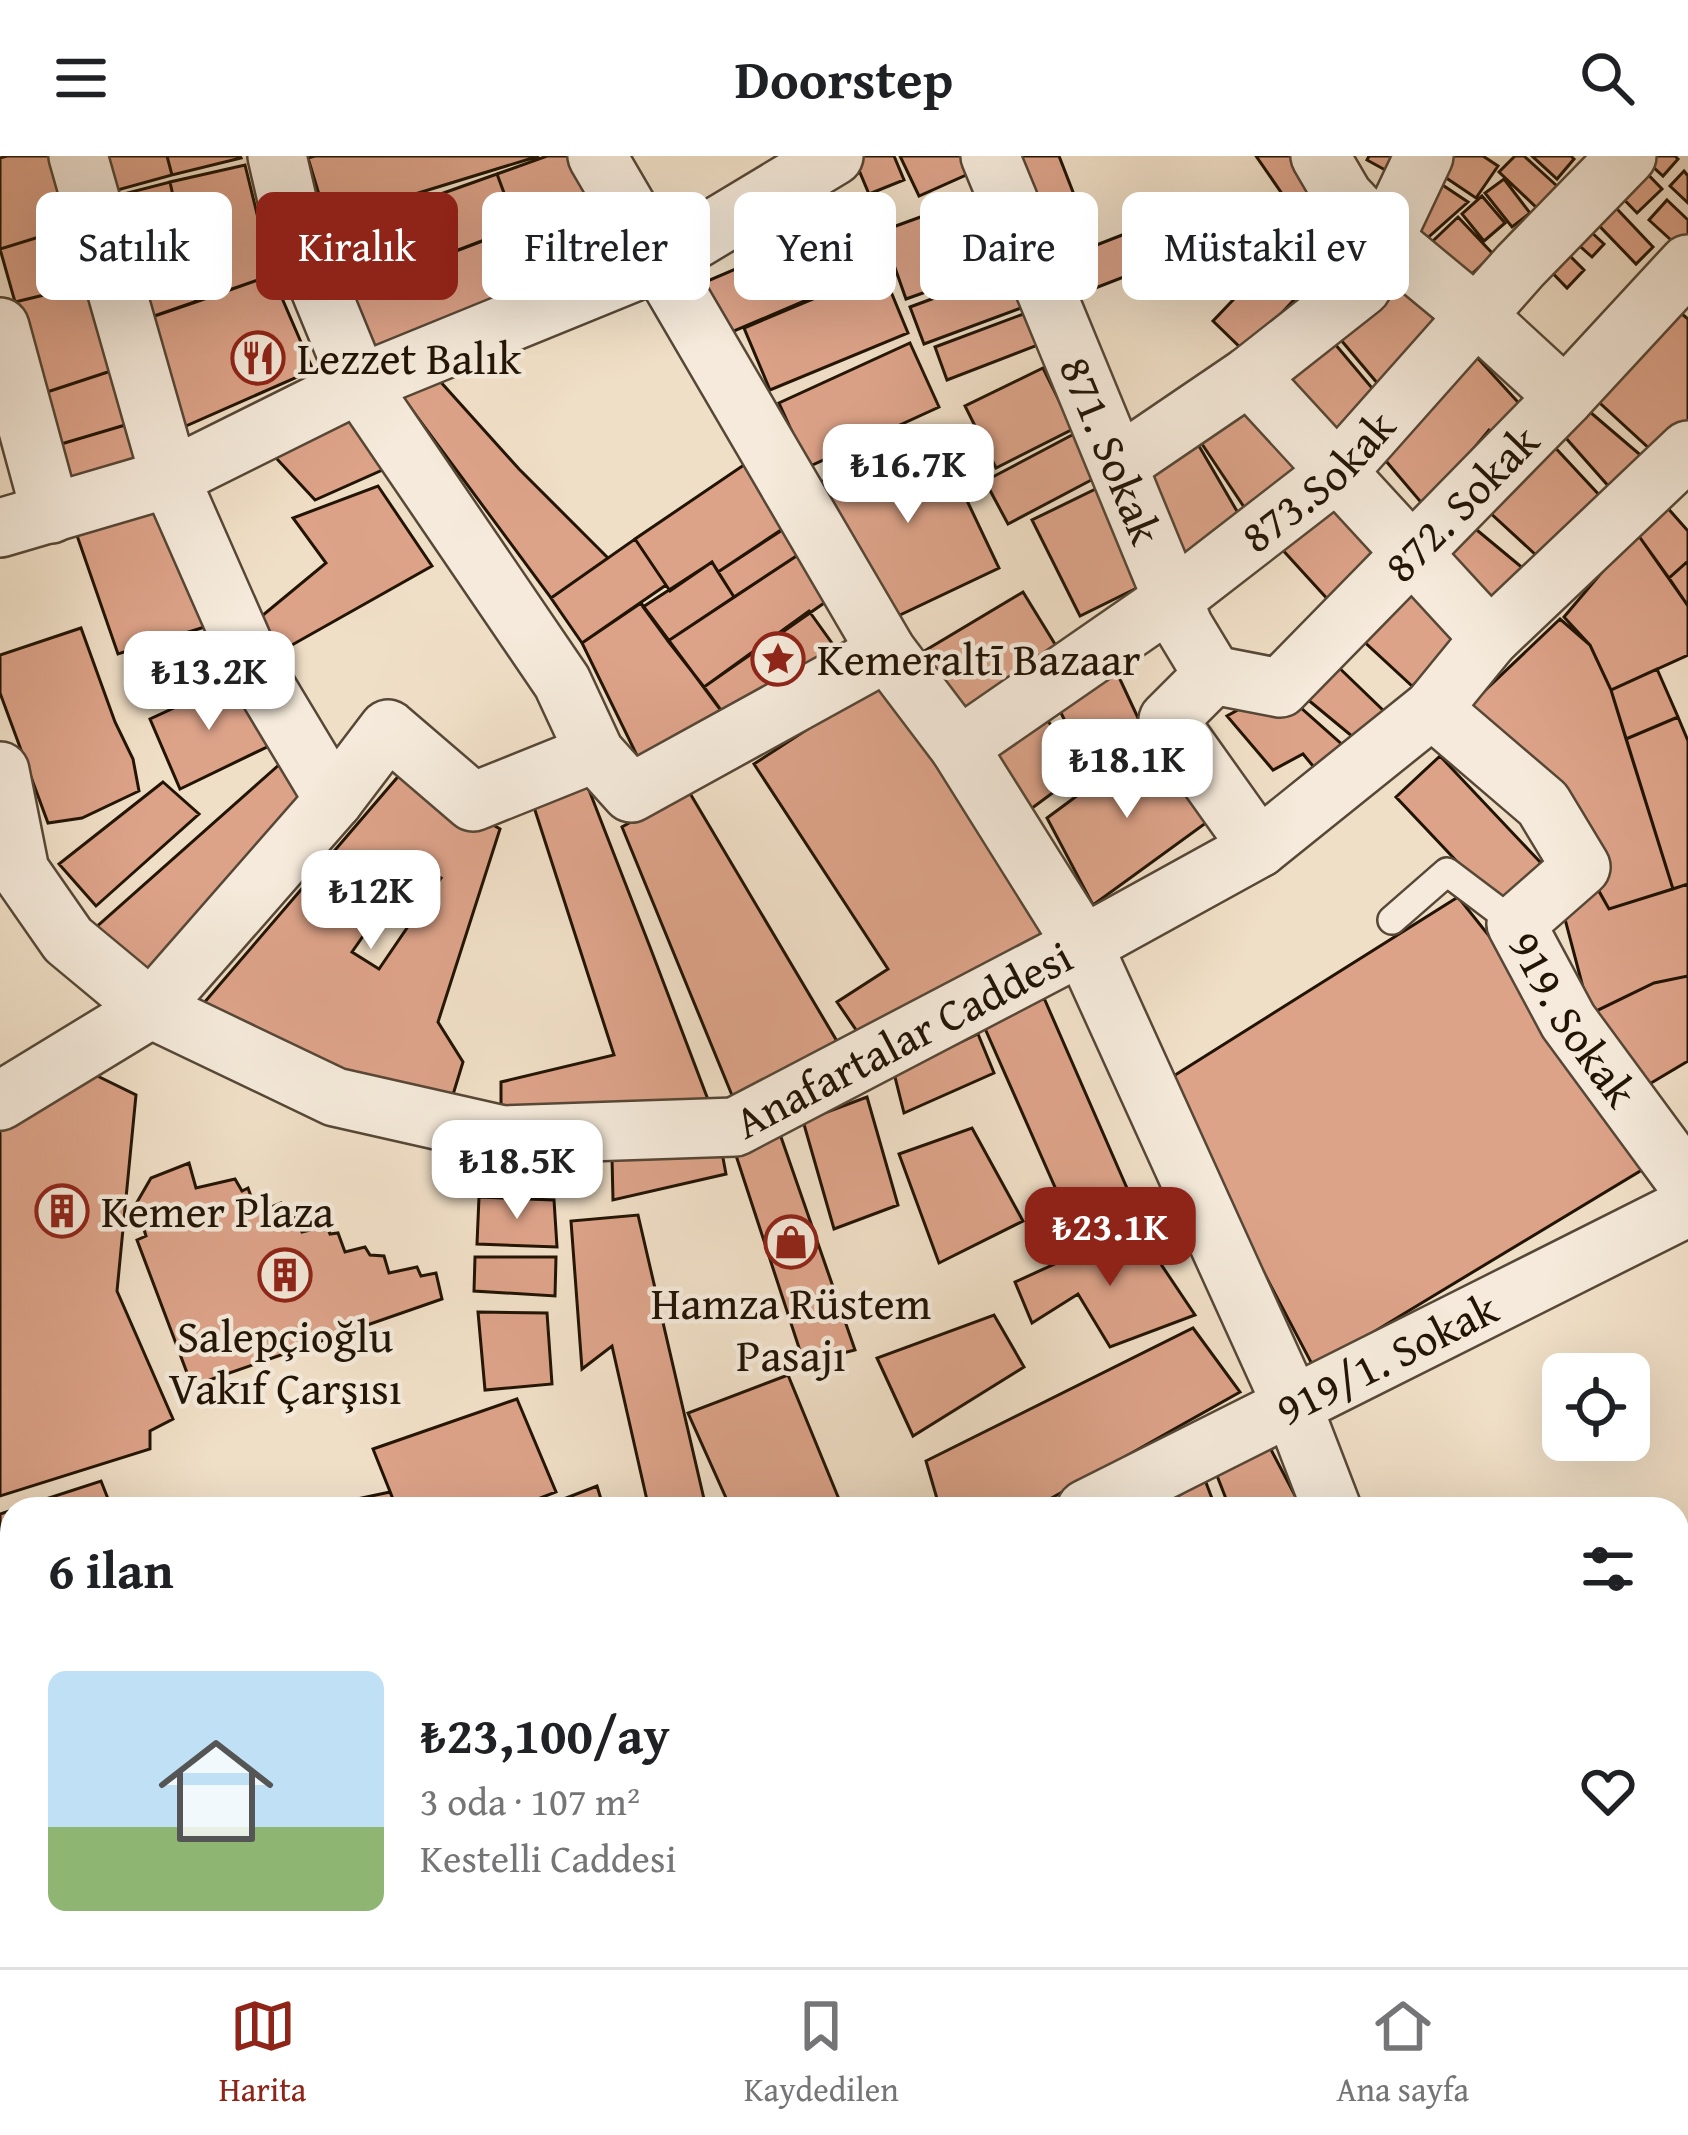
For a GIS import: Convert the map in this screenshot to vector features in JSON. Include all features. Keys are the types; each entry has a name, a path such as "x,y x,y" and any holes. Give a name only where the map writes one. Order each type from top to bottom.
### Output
{"street":[{"path":"78,156 170,478 251,662 334,800"},
{"path":"277,156 292,221 358,384 562,682 595,753 631,794 887,652"},
{"path":"597,156 618,192"},
{"path":"710,231 834,156"},
{"name":"871. Sokak","path":"990,156 1184,627 1213,675"},
{"path":"1321,156 1342,192"},
{"path":"1406,192 1424,156"},
{"name":"873.Sokak","path":"959,747 1173,599 1336,472 1628,156"},
{"path":"1409,259 1564,398"},
{"name":"872. Sokak","path":"1213,675 1280,688 1688,264"},
{"path":"0,327 25,521 170,478 358,384 565,300"},
{"path":"680,300 887,652 959,747 1083,945 1292,1405 1327,1497"},
{"path":"1118,465 1249,376 1345,300"},
{"path":"1249,376 1490,638"},
{"name":"Anafartalar Caddesi","path":"10,874 68,940 152,1009 335,1097 503,1136 735,1127 1259,848 1432,709 1490,638 1682,469"},
{"path":"1213,675 1168,720 1259,848"},
{"name":"919. Sokak","path":"1432,709 1543,804 1581,867 1516,924 1568,1021 1688,1184"},
{"path":"0,1101 152,1009 334,800 388,730 473,802 595,753"},
{"path":"0,771 10,874"},
{"name":"919/1. Sokak","path":"1111,1497 1688,1207"}],"lane":[{"path":"1392,920 1447,872 1516,924"}],"building":[{"path":"52,156 66,192 36,192 36,238 0,249 0,158"},
{"path":"87,156 167,156 172,175 95,192"},
{"path":"167,156 240,156 241,158 172,175"},
{"path":"539,156 422,192 318,192 308,158"},
{"path":"547,156 568,156 590,192 504,192 497,174"},
{"path":"853,156 894,156 904,180 868,192"},
{"path":"900,156 968,156 975,171 919,196"},
{"path":"1012,156 1059,156 1073,192 1026,192"},
{"path":"1256,156 1306,156 1327,188 1321,192 1281,192"},
{"path":"1369,156 1410,156 1398,177 1367,160"},
{"path":"1442,156 1483,156 1498,166 1476,198 1433,169"},
{"path":"1515,156 1524,156 1557,186 1537,208 1499,172"},
{"path":"1532,156 1571,156 1574,159 1557,179"},
{"path":"1641,156 1675,156 1678,159 1663,176"},
{"path":"1633,159 1662,189 1637,213 1608,183"},
{"path":"245,165 256,210 256,281 232,289 232,192 172,192 170,182"},
{"path":"1684,171 1688,176 1688,203 1670,186"},
{"path":"497,174 504,192 482,192 482,241 458,250 458,192 446,192"},
{"path":"1504,179 1530,213 1512,227 1485,193"},
{"path":"1435,180 1468,202 1424,241 1409,231 1409,220"},
{"path":"170,182 172,192 131,192"},
{"path":"1600,191 1653,247 1636,264 1582,208"},
{"path":"1482,196 1505,223 1484,241 1462,214"},
{"path":"1667,200 1688,220 1688,244 1682,250 1649,220"},
{"path":"920,217 920,294 906,299 896,271 896,226"},
{"path":"1458,217 1493,254 1452,293 1417,256"},
{"path":"1576,218 1604,244 1592,257 1563,231"},
{"path":"1122,235 1122,278 1098,287 1098,244"},
{"path":"36,238 36,297 15,302 0,249"},
{"path":"482,241 482,300 528,300 370,360 351,300 458,300 458,250"},
{"path":"1555,241 1584,270 1567,288 1538,258"},
{"path":"734,270 734,300 807,300 720,337 704,300 710,300 710,280"},
{"path":"1409,278 1450,316 1389,397 1330,327 1354,300 1409,300"},
{"path":"256,281 256,300 283,300 313,370 170,433 134,323 200,300 232,300 232,289"},
{"path":"36,297 98,300 114,370 41,394 15,302"},
{"path":"128,300 196,300 196,302 134,323"},
{"path":"811,300 894,300 908,333 770,390 744,328"},
{"path":"929,300 1027,300 1029,305 924,344 910,307"},
{"path":"1233,300 1294,300 1245,352 1213,321"},
{"path":"1676,309 1688,319 1688,420 1652,451 1590,394"},
{"path":"1026,313 1038,345 947,380 935,347"},
{"path":"1324,331 1383,401 1330,450 1267,380"},
{"path":"910,343 939,407 808,467 779,403"},
{"path":"1473,353 1527,412 1504,441 1489,430 1425,507 1380,454"},
{"path":"1043,368 1073,429 996,468 965,406"},
{"path":"429,369 608,558 551,598 395,387"},
{"path":"114,370 132,423 51,447 41,394"},
{"path":"1254,396 1305,472 1246,510 1196,435"},
{"path":"354,399 389,467 315,500 264,445"},
{"path":"1590,412 1644,458 1611,489 1565,437"},
{"path":"132,423 141,457 64,487 51,447"},
{"path":"933,429 999,568 883,623 817,484"},
{"path":"1074,434 1097,477 1008,524 985,481"},
{"path":"1192,434 1241,518 1182,560 1137,466"},
{"path":"1549,441 1602,498 1537,556 1487,510"},
{"path":"757,456 799,518 718,572 712,562 670,591 635,539"},
{"path":"1110,482 1157,578 1080,616 1032,520"},
{"path":"378,486 432,566 260,663 245,630 326,563 293,518"},
{"path":"172,493 224,621 118,654 73,524"},
{"path":"1665,505 1688,531 1688,561 1669,578 1636,532"},
{"path":"1334,507 1390,564 1332,604 1279,546"},
{"path":"1466,521 1530,574 1488,616 1435,553"},
{"path":"790,525 807,549 734,597 718,572"},
{"path":"1636,532 1688,606 1688,655 1611,690 1590,645 1564,617"},
{"path":"635,539 666,585 582,643 551,598"},
{"path":"807,549 837,594 704,687 668,641"},
{"path":"1688,561 1688,606 1669,578"},
{"path":"712,562 734,597 668,641 643,607"},
{"path":"1416,586 1465,639 1412,686 1358,636"},
{"path":"1023,592 1066,662 964,723 921,653"},
{"path":"641,603 734,728 647,776 582,643"},
{"path":"809,611 839,653 734,728 704,687"},
{"path":"1560,619 1590,645 1611,690 1673,889 1609,909 1547,800 1455,719"},
{"path":"81,628 133,759 139,791 82,818 48,823 0,693 0,655"},
{"path":"1330,659 1387,714 1359,742 1301,694"},
{"path":"1111,660 1146,735 1085,761 1054,699"},
{"path":"1657,669 1678,717 1626,739 1611,690"},
{"path":"891,675 1057,938 863,1040 837,1002 888,969 754,764"},
{"path":"239,678 269,746 180,789 150,719"},
{"path":"1263,696 1292,700 1346,748 1318,772 1303,754 1273,770 1227,716"},
{"path":"1043,713 1081,772 1024,814 984,747"},
{"path":"1678,717 1688,741 1688,884 1673,889 1626,739"},
{"path":"1155,738 1210,820 1093,905 1047,818"},
{"path":"1440,756 1541,863 1497,904 1396,797"},
{"path":"280,764 318,803 148,985 84,938"},
{"path":"402,772 500,829 438,1022 463,1062 448,1111 409,1110 197,1011","holes":["414,863 441,878 379,969 352,952"]},
{"path":"584,777 715,1118 501,1121 501,1082 614,1055 533,804"},
{"path":"163,782 199,814 96,906 59,864"},
{"path":"688,790 841,1048 736,1105 622,827"},
{"path":"1595,884 1609,909 1688,884 1688,976 1654,983 1590,1014 1561,904"},
{"path":"1458,897 1665,1156 1314,1368 1164,1082"},
{"path":"1688,976 1688,1061 1636,1092 1590,1014 1654,983"},
{"path":"1044,998 1133,1202 1073,1228 983,1024"},
{"path":"978,1034 994,1073 904,1113 894,1073"},
{"name":"Kemer Plaza","path":"83,1069 136,1095 117,1291 173,1419 150,1431 150,1449 0,1496 0,1131"},
{"path":"867,1097 898,1205 834,1229 803,1121"},
{"name":"Hamza Rüstem Pasajı","path":"773,1114 855,1350 804,1363 729,1134"},
{"path":"972,1128 1023,1221 939,1263 899,1154"},
{"path":"720,1142 726,1174 613,1200 612,1158"},
{"name":"Salepçioğlu Vakıf Çarşısı","path":"189,1163 196,1188 235,1179 242,1191 248,1188 257,1213 281,1203 285,1213 292,1210 302,1232 327,1226 330,1234 338,1233 345,1252 365,1247 370,1255 384,1256 389,1273 417,1267 421,1276 436,1273 442,1299 192,1386 137,1240 146,1236 136,1204 151,1178"},
{"path":"479,1197 554,1200 557,1247 477,1244"},
{"path":"638,1215 704,1497 646,1497 612,1346 582,1369 571,1221"},
{"path":"1136,1227 1195,1315 1110,1347 1078,1294 1032,1323 1015,1282"},
{"path":"475,1257 556,1257 555,1296 474,1291"},
{"path":"478,1312 547,1313 552,1384 485,1390"},
{"path":"994,1315 1024,1367 913,1436 877,1358"},
{"path":"1193,1328 1240,1392 1053,1497 936,1497 926,1461"},
{"path":"788,1375 838,1497 726,1497 688,1413"},
{"path":"517,1399 556,1492 543,1497 392,1497 373,1449"},
{"path":"1267,1442 1296,1497 1225,1497 1214,1468"},
{"path":"1205,1480 1211,1497 1176,1497"},
{"path":"101,1481 107,1497 52,1497"},
{"path":"597,1486 600,1497 569,1497"}],"place":[{"name":"Lezzet Balık","path":"258,358"},
{"name":"Kemeraltī Bazaar","path":"778,659"},
{"name":"Kemer Plaza","path":"62,1211"},
{"name":"Hamza Rüstem Pasajı","path":"791,1242"},
{"name":"Salepçioğlu Vakıf Çarşısı","path":"285,1275"}]}
